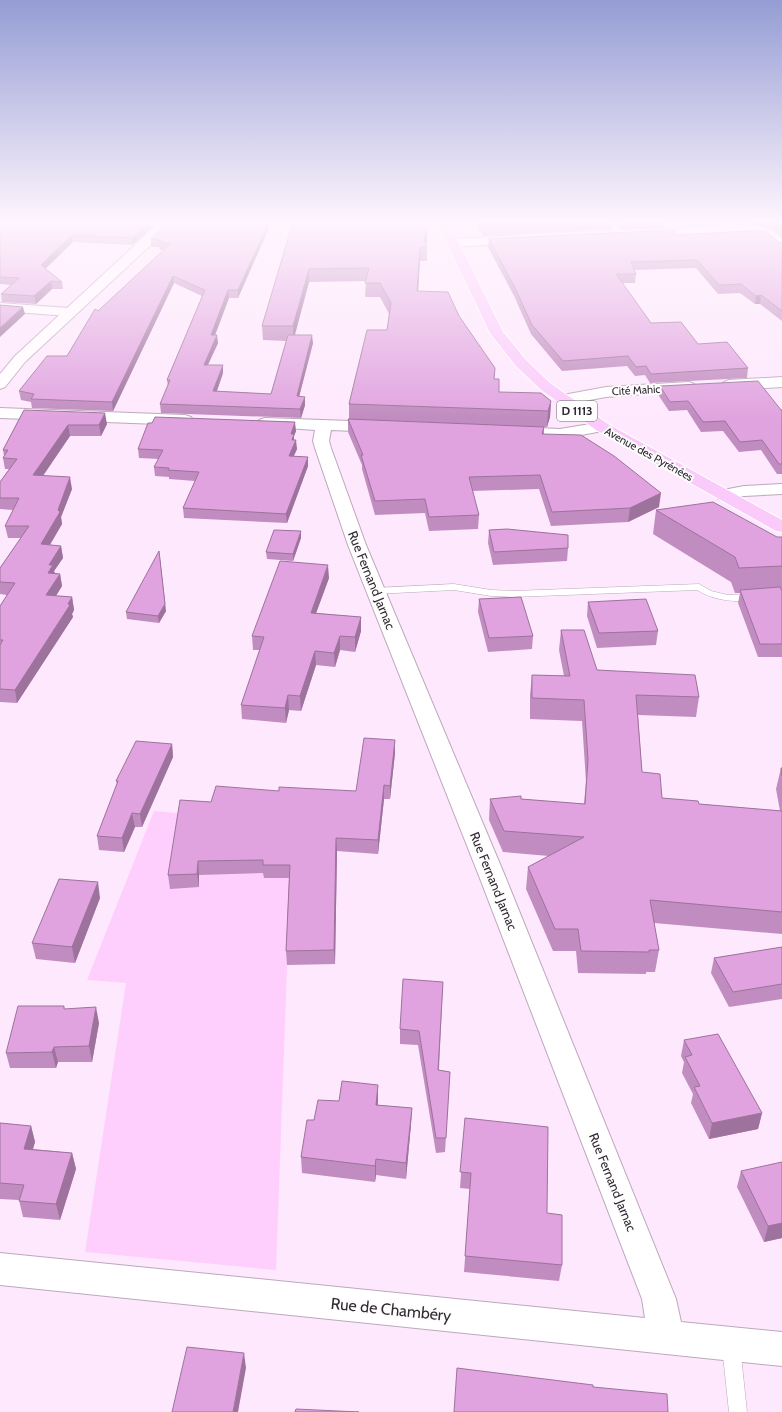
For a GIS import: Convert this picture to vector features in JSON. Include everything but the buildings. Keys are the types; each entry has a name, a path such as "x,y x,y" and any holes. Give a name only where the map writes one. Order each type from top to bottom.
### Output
{"main road":[{"name":"Avenue des Pyrénées","path":"475,288 497,333 521,363 545,386 602,428 782,527"}],"street":[{"path":"0,384 20,359 96,288"},
{"path":"0,307 69,312"},
{"name":"Cité Mahic","path":"563,400 606,392 782,382"},
{"path":"0,413 198,420"},
{"path":"253,422 395,428"},
{"name":"Rue Fernand Jarnac","path":"324,425 322,441 323,448 357,545 495,883 659,1299 666,1337"},
{"path":"497,432 560,434 602,428"},
{"path":"724,495 744,491 782,490"},
{"name":"Rue de Chambéry","path":"0,1269 782,1349"}],"lane":[{"path":"375,591 454,587 491,593 513,594 699,587 714,596 724,598 782,595"},
{"path":"731,1344 738,1412"}],"shaded area":[{"path":"154,811 291,822 291,859 276,1270 85,1252 126,983 87,980"}]}
